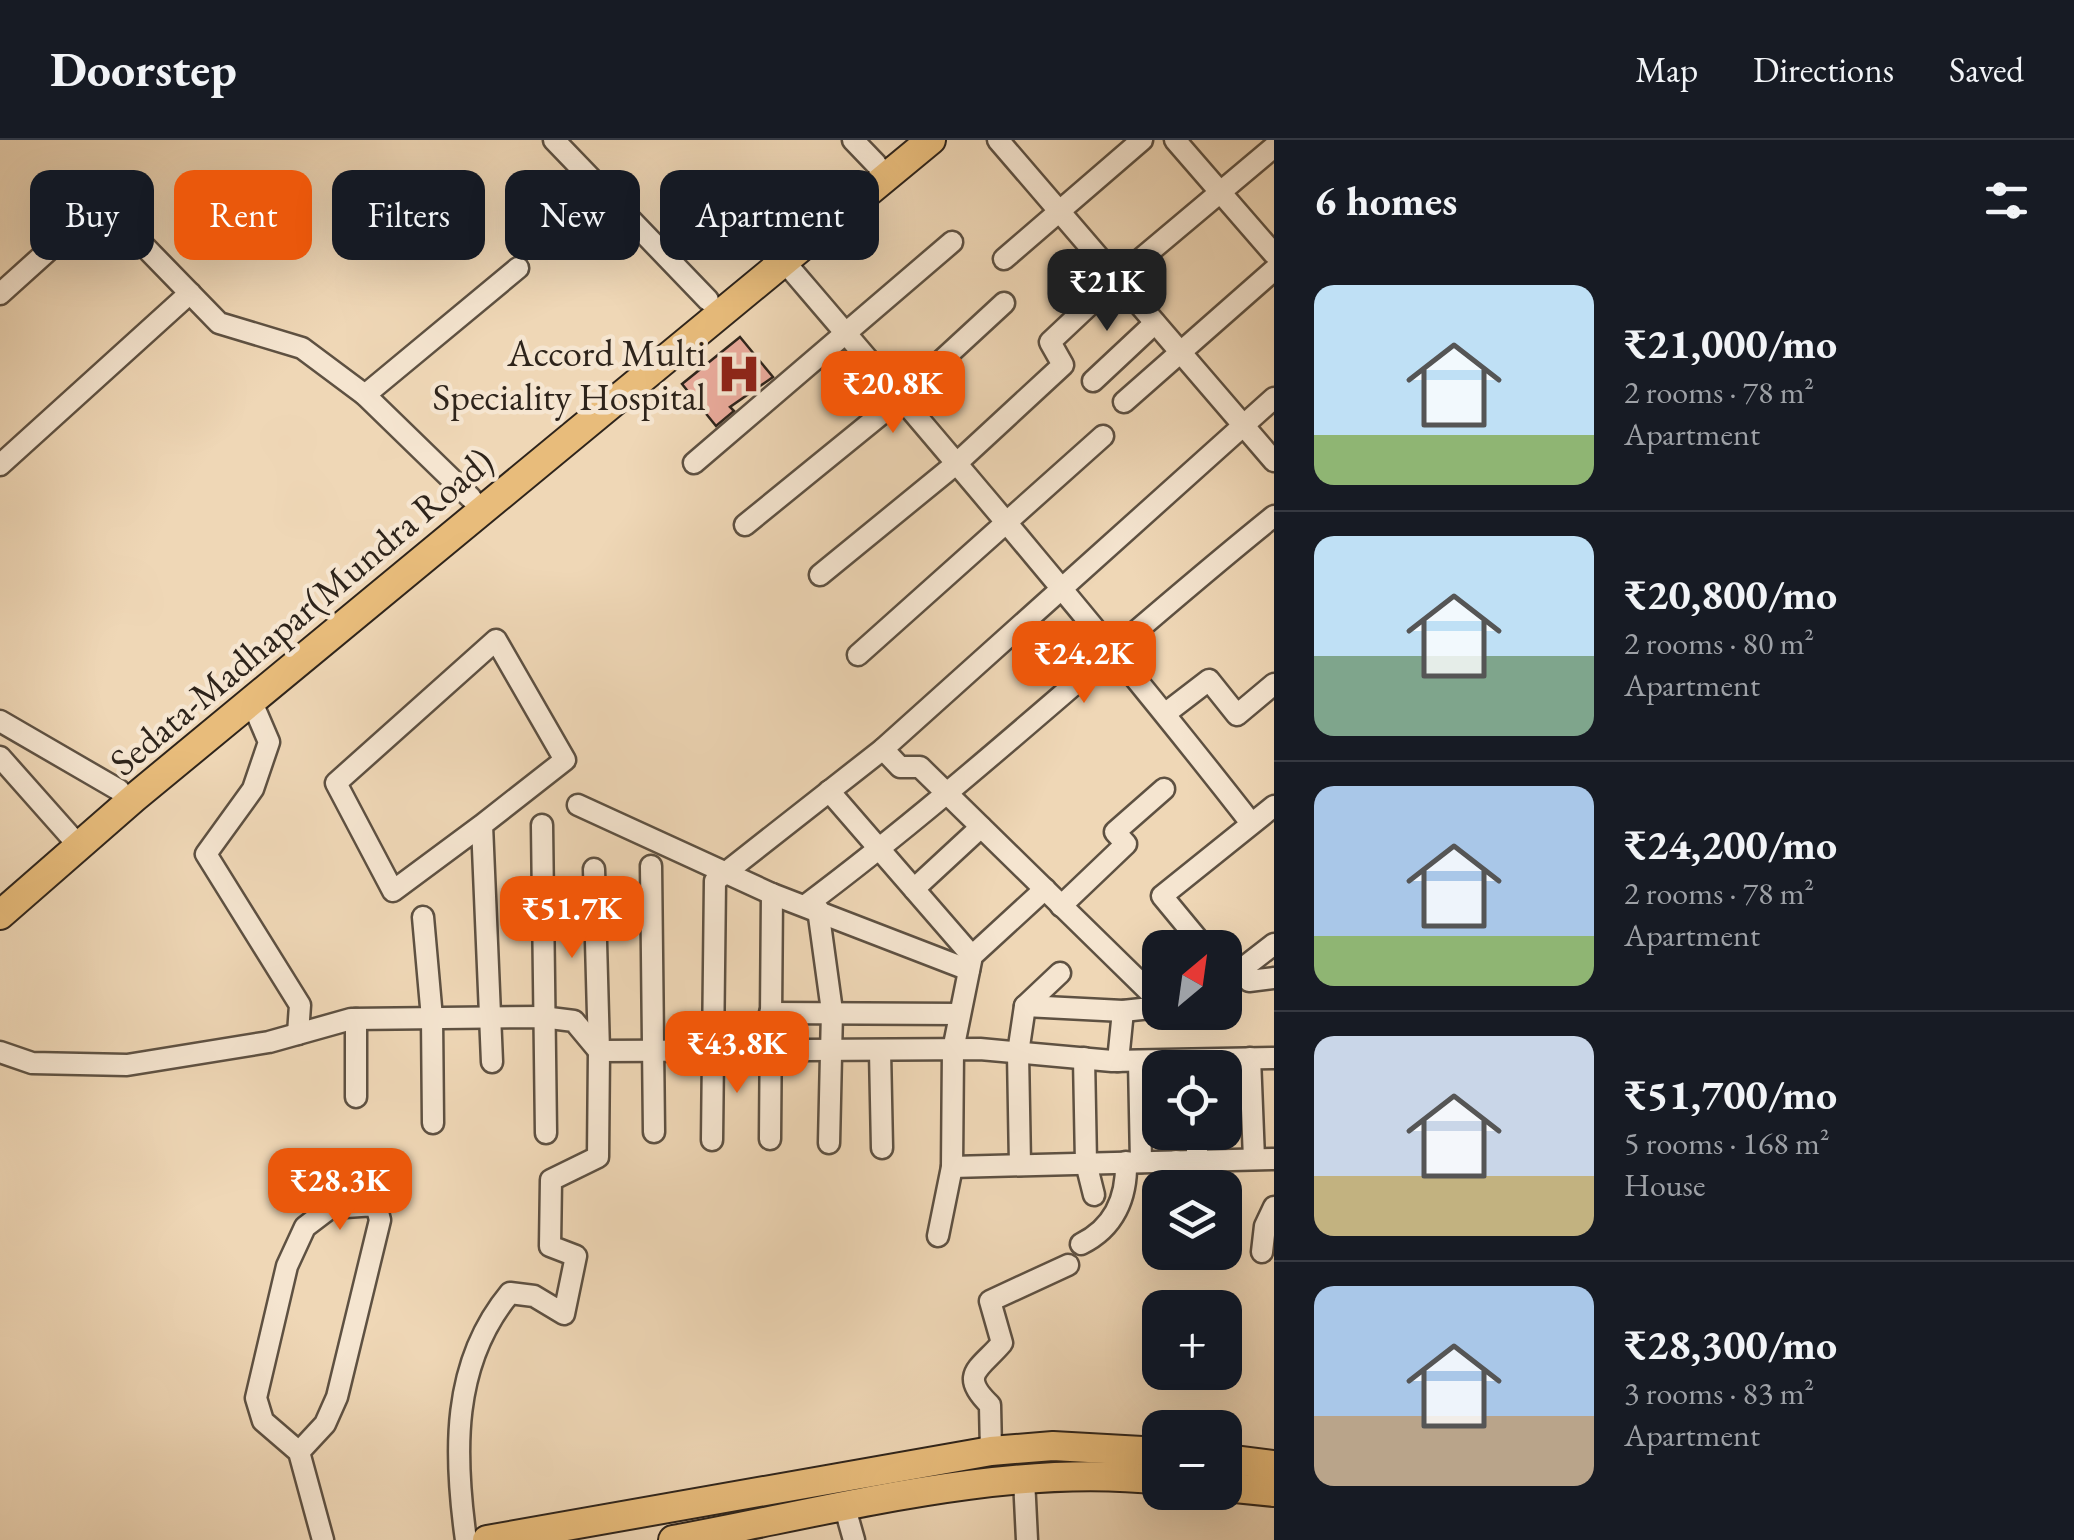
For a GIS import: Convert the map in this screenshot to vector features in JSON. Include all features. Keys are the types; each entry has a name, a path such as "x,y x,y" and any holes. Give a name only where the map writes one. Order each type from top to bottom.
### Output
{"main road":[{"name":"Sedata-Madhapar(Mundra Road)","path":"0,916 119,790 905,140"},
{"name":"Sedata-Madhapar(Mundra Road)","path":"879,182 931,140"},
{"name":"Sedata-Madhapar(Mundra Road)","path":"0,894 251,700 783,260"},
{"path":"487,1540 991,1452 1052,1446 1142,1451"},
{"path":"1242,1462 1274,1465"},
{"path":"673,1540 1024,1478 1142,1478"},
{"path":"1242,1489 1274,1492"}],"street":[{"path":"554,140 708,300"},
{"path":"854,140 876,164"},
{"path":"998,140 1274,461"},
{"path":"1004,260 1142,140"},
{"path":"1175,140 1274,254"},
{"path":"820,575 957,463 1062,365 1050,342 1117,278 1274,147"},
{"path":"0,294 91,212 110,211 219,323 302,348 365,395 472,498"},
{"path":"694,463 952,242"},
{"path":"783,260 957,463 1005,526 1114,647 1252,823"},
{"path":"365,395 518,268"},
{"path":"1124,402 1274,270"},
{"path":"0,464 190,293"},
{"path":"745,525 901,398 1004,304"},
{"path":"1093,381 1155,323"},
{"path":"712,1140 715,880 883,749 1274,398"},
{"path":"858,654 1103,436"},
{"path":"812,907 1114,647 1274,516"},
{"path":"496,640 565,760 482,825 393,891 336,784 496,640"},
{"path":"1166,713 1210,680 1238,715 1274,684"},
{"path":"251,700 269,742 253,788 206,854 300,1004 298,1034"},
{"path":"0,721 119,790"},
{"path":"883,749 900,768 920,767 1142,986"},
{"path":"0,757 74,840"},
{"path":"1061,906 1126,844 1115,832 1164,789"},
{"path":"829,790 971,963"},
{"path":"578,805 772,894 971,963"},
{"path":"1189,930 1162,896 1274,806"},
{"path":"542,824 546,1133"},
{"path":"482,825 492,1062"},
{"path":"914,889 982,828"},
{"path":"651,866 654,1132"},
{"path":"466,1540 460,1492 458,1410 490,1317 510,1293 534,1296 564,1314 576,1256 550,1246 551,1180 598,1157 594,869"},
{"path":"938,1236 952,1167 954,1050 971,963 1045,889"},
{"path":"770,1139 772,894"},
{"path":"812,907 832,1011 829,1143"},
{"path":"423,917 432,1018 433,1123"},
{"path":"1242,967 1274,944"},
{"path":"1020,1165 1018,1052 1026,1006 1060,972"},
{"path":"1242,979 1274,978 1274,986"},
{"path":"1026,1006 1124,1011 1142,1008"},
{"path":"1118,1061 1124,1011"},
{"path":"770,1013 959,1014"},
{"path":"1,1053 32,1063 127,1065 269,1042 356,1018 542,1017 574,1021 599,1051 954,1050 1142,1061"},
{"path":"356,1018 356,1097"},
{"path":"880,1051 882,1148"},
{"path":"1084,1058 1086,1164 1094,1195"},
{"path":"952,1167 1264,1159 1250,1058"},
{"path":"1242,1059 1274,1058"},
{"path":"1080,1244 1102,1234 1127,1190 1134,1162 1139,1061"},
{"path":"1183,1170 1190,1150"},
{"path":"299,1452 325,1424 338,1397 380,1220 376,1205 330,1208 305,1227 287,1266 256,1398 263,1421 299,1452 323,1540"},
{"path":"1262,1252 1265,1226 1274,1207"},
{"path":"991,1452 990,1405 972,1387 981,1364 1002,1343 990,1301 1068,1266"},
{"path":"1024,1478 1028,1540"},
{"path":"845,1508 854,1540"}],"building":[{"path":"740,337 773,377 730,407 734,411 716,426 682,384"}],"place":[{"name":"Accord Multi Speciality Hospital","path":"739,374"}]}
